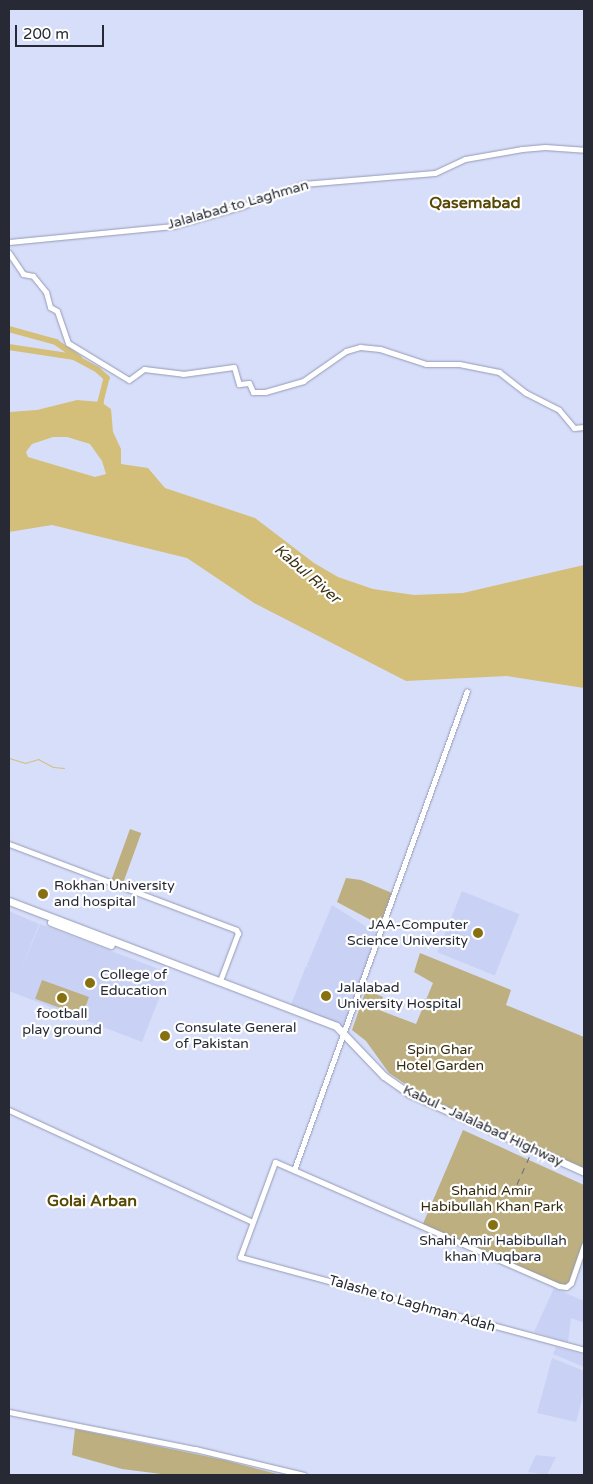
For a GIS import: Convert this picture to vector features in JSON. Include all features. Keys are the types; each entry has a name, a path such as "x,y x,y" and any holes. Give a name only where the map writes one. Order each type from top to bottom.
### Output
{"highway":[{"name":"Kabul - Jalalabad Highway","path":"9,901 219,982"},
{"name":"Kabul - Jalalabad Highway","path":"9,906 298,1010 345,1034 373,1065 410,1094 584,1172"},
{"name":"Kabul - Jalalabad Highway","path":"345,1034 381,1079 408,1098 584,1176"}],"street":[{"name":"Jalalabad to Laghman","path":"9,242 173,226 243,206 303,184 435,173 465,159 522,149 545,147 584,150"},
{"path":"9,252 23,274 33,276 46,292 50,307 57,311 68,343 129,380 144,370 183,374 234,367 239,384 249,383 253,392 265,392 303,381 346,351 360,347 380,349 426,364 459,364 499,372 526,393 559,410 574,428 584,427"},
{"path":"294,1170 345,1034 467,691"},
{"path":"9,844 236,930 238,933 219,982"},
{"path":"9,1110 253,1222 275,1162 559,1286 566,1287 572,1283 584,1245"},
{"name":"Talashe to Laghman Adah","path":"253,1222 240,1257 584,1350"},
{"path":"9,1412 195,1449 304,1475"}],"shaded area":[{"name":"JAA-Computer Science University","path":"462,891 519,914 495,975 437,952"},
{"path":"332,905 378,934 345,1029 291,1005 306,966 310,967 307,965"},
{"name":"College of Education","path":"9,911 39,924 18,977 40,924 169,973 142,1042 9,991"},
{"path":"554,1288 584,1301 584,1323 571,1318 568,1342 534,1332"},
{"path":"556,1347 584,1355 584,1367 553,1354"},
{"path":"552,1358 584,1371 584,1392 576,1422 537,1413"},
{"path":"536,1455 556,1457 547,1475 528,1472"}],"green space":[{"path":"130,829 141,833 123,884 112,880"},
{"path":"346,878 361,880 392,893 380,925 337,902"},
{"name":"Spin Ghar Hotel Garden","path":"420,953 511,990 506,1005 584,1037 584,1170 423,1096 389,1073 366,1041 352,1030 366,990 383,997 379,1010 416,1024 433,983 414,972"},
{"name":"football play ground","path":"42,980 89,997 82,1016 35,999"},
{"name":"Shahid Amir Habibullah Khan Park","path":"463,1130 584,1185 584,1240 567,1287 422,1226"},
{"path":"75,1429 224,1460 281,1475 169,1475 122,1469 72,1455"}],"water":[{"name":"Kabul River","path":"77,400 101,402 111,409 113,432 121,449 121,464 148,468 165,488 255,518 314,563 338,577 373,589 414,595 463,593 584,565 584,688 507,676 406,681 254,603 187,558 52,525 9,532 9,412 37,410","holes":["53,437 67,437 90,444 102,461 106,474 95,477 28,457 26,452 32,444"]}],"waterway":[{"path":"9,329 56,342 79,358"},
{"path":"9,347 74,357 98,370 107,378 101,402 102,409"},
{"path":"9,758 25,763 38,759 53,767 64,768"}],"railway":[{"path":"507,1206 531,1153"}],"place":[{"name":"Rokhan University and hospital","path":"43,894"},
{"name":"JAA-Computer Science University","path":"478,933"},
{"name":"College of Education","path":"90,983"},
{"name":"Jalalabad University Hospital","path":"326,996"},
{"name":"football play ground","path":"62,998"},
{"name":"Consulate General of Pakistan","path":"165,1036"},
{"name":"Shahi Amir Habibullah khan Muqbara","path":"493,1225"}],"district":[{"name":"Qasemabad","path":"475,203"},
{"name":"Golai Arban","path":"92,1201"}]}
